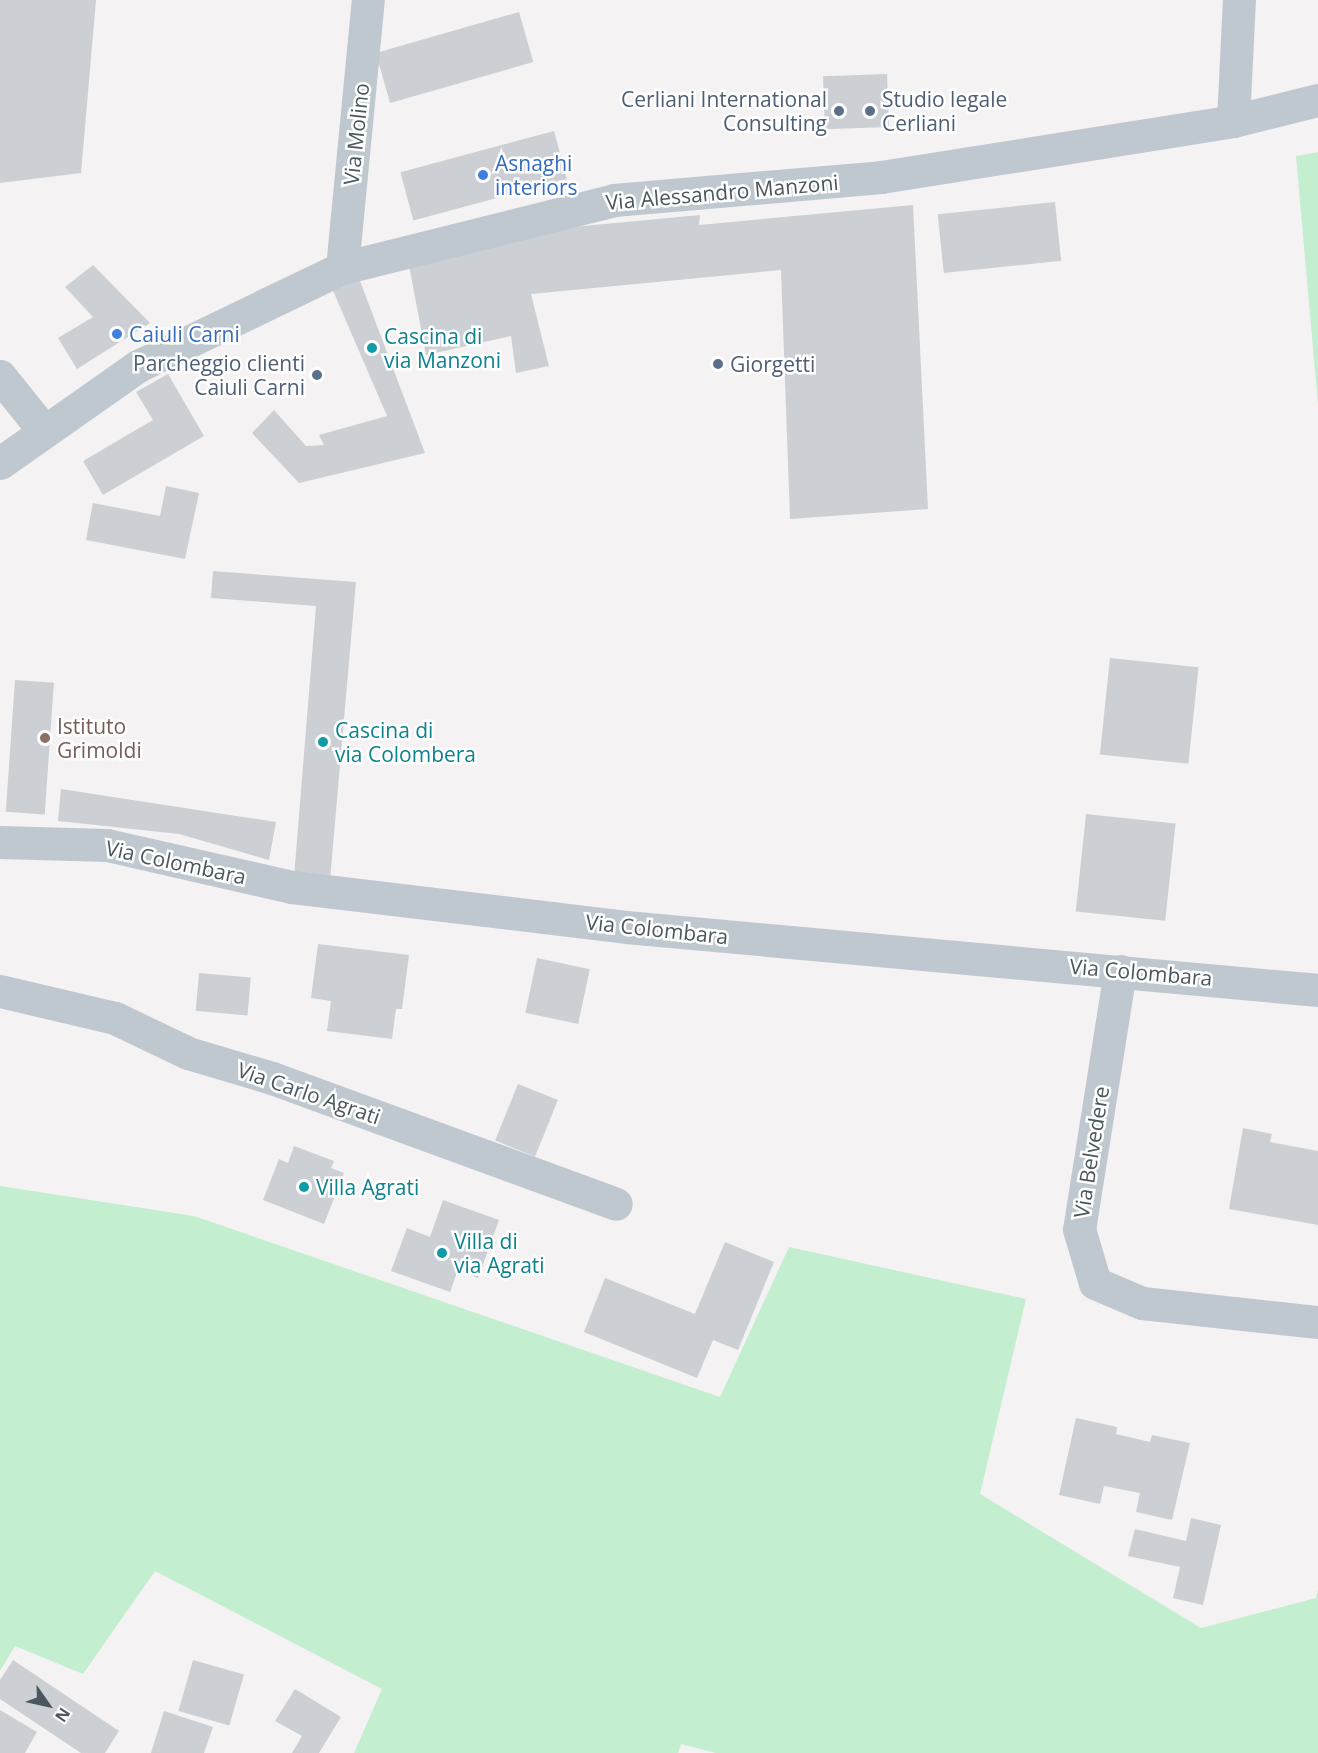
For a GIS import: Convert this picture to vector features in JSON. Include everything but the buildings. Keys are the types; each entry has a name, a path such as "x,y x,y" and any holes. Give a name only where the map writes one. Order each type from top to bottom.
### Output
{"street":[{"name":"Via Molino","path":"342,268 368,0"},
{"path":"1233,121 1239,0"},
{"name":"Via Alessandro Manzoni","path":"0,463 138,366 342,268 614,200 881,177 1233,121 1318,99"},
{"path":"0,376 44,431"},
{"name":"Via Colombara","path":"0,842 107,845 292,887 626,927 1318,990"},
{"name":"Via Belvedere","path":"1120,971 1079,1229 1095,1283 1142,1303 1318,1322"},
{"name":"Via Carlo Agrati","path":"0,991 115,1018 188,1053 272,1078 616,1203"}],"green space":[{"path":"1318,152 1318,405 1296,156"},
{"path":"0,1186 194,1216 720,1397 789,1247 1026,1299 980,1494 1201,1628 1316,1598 1318,1589 1318,1753 716,1753 681,1744 678,1753 354,1753 382,1689 155,1571 83,1674 15,1646 0,1671"}],"place":[{"name":"Cerliani International Consulting","path":"839,111"},
{"name":"Studio legale Cerliani","path":"870,111"},
{"name":"Asnaghi interiors","path":"483,175"},
{"name":"Caiuli Carni","path":"117,334"},
{"name":"Cascina di via Manzoni","path":"372,348"},
{"name":"Giorgetti","path":"718,364"},
{"name":"Parcheggio clienti Caiuli Carni","path":"317,375"},
{"name":"Istituto Grimoldi","path":"45,738"},
{"name":"Cascina di via Colombera","path":"323,742"},
{"name":"Villa Agrati","path":"304,1187"},
{"name":"Villa di via Agrati","path":"442,1253"}]}
